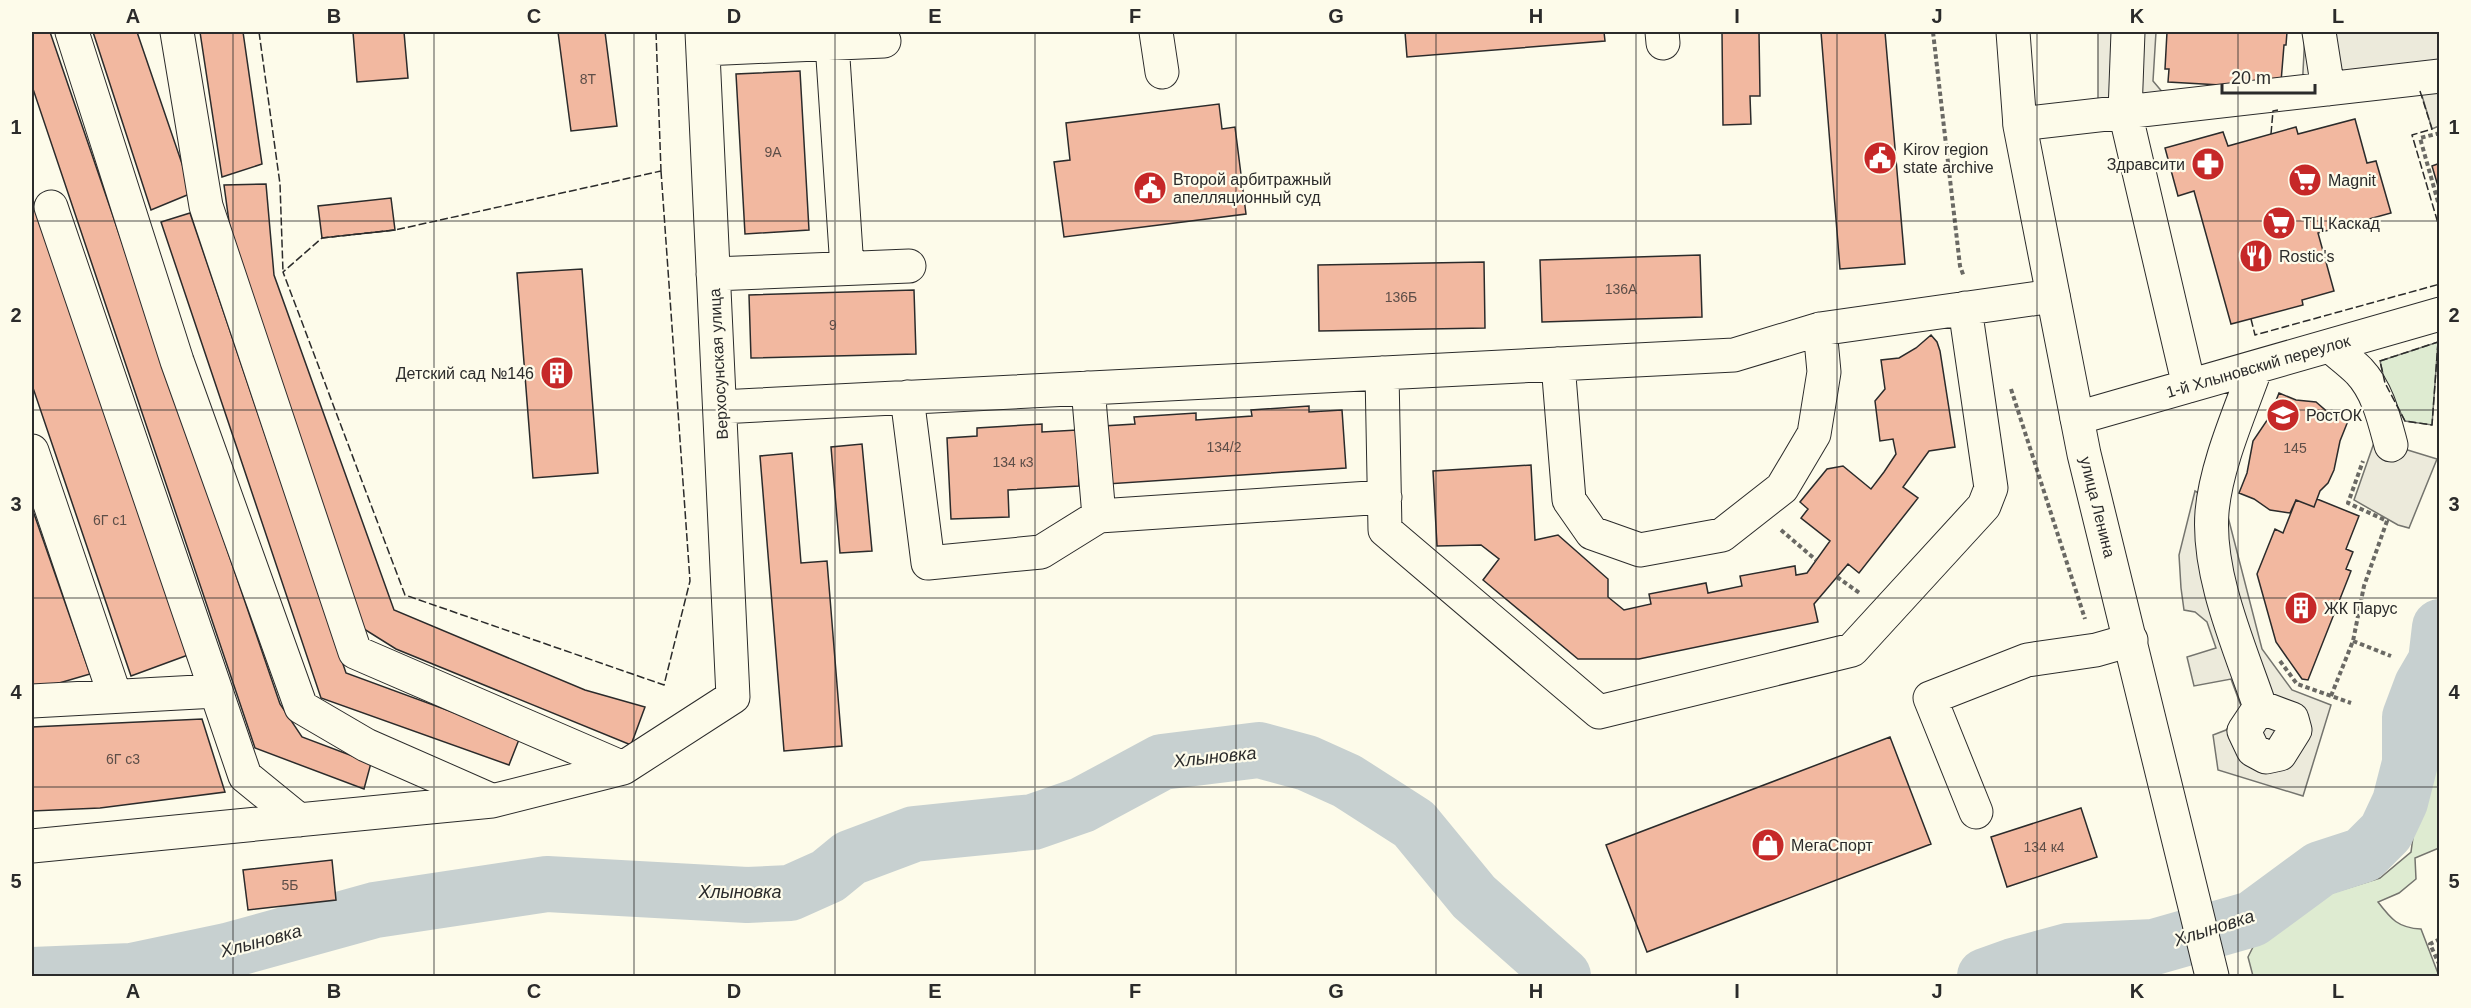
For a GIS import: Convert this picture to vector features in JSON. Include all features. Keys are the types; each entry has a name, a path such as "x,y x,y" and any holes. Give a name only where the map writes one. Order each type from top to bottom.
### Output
{"street":[{"path":"72,32 177,361 301,707 366,745 492,801"},
{"path":"177,32 206,206 355,652 623,768"},
{"path":"1156,32 1162,72"},
{"name":"улица Ленина","path":"2013,32 2020,124 2077,418 2212,976"},
{"path":"2128,32 2125,112 2189,386"},
{"path":"2319,32 2328,89"},
{"path":"703,40 832,43 884,41"},
{"name":"Верхосунская улица","path":"623,768 733,697 703,40"},
{"path":"832,43 847,268"},
{"path":"2020,124 2439,76"},
{"path":"51,207 245,776 298,820"},
{"path":"713,274 909,266"},
{"path":"720,407 1734,355 1820,329 2053,296"},
{"path":"1382,373 1385,530 1599,712 1852,650 1984,507 1990,488 1971,307"},
{"name":"1-й Хлыновский переулок","path":"2077,418 2439,314"},
{"path":"1558,364 1569,500 1592,532 1640,550 1722,536 1782,488 1814,434 1824,372 1820,329"},
{"path":"2330,346 2360,372 2378,400 2378,452"},
{"path":"2256,367 2226,455 2212,513 2217,575 2260,707"},
{"path":"1088,388 1098,516"},
{"path":"907,397 928,563 1041,552 1098,516 1385,497"},
{"path":"32,451 115,696"},
{"path":"1976,812 1930,698 2027,660 2096,650 2131,640"},
{"path":"32,701 216,691"},
{"path":"32,846 492,801 623,768"}],"path":[{"path":"1933,32 1960,266 1971,307"},
{"path":"2439,133 2420,138 2439,209"},
{"path":"2009,381 2096,650"},
{"path":"2331,696 2353,641 2364,586 2387,521 2348,503 2378,452"},
{"path":"2353,641 2391,656"},
{"path":"2274,653 2297,684 2352,703"},
{"path":"2439,939 2430,944 2439,966"}],"green space":[{"path":"2438,342 2432,425 2405,421 2385,383 2380,361"},
{"path":"2439,679 2439,848 2415,858 2416,879 2399,893 2378,902 2396,922 2406,927 2421,929 2439,976 2253,976 2248,957 2255,943 2273,936 2315,898 2380,878 2411,852 2415,822 2411,809 2424,779 2422,707"}],"shaded area":[{"path":"2098,32 2156,32 2153,81 2164,94 2098,103"},
{"path":"2305,32 2439,32 2439,126 2432,129 2417,79 2302,92"},
{"path":"2375,440 2437,459 2409,528 2398,525 2354,500"},
{"path":"2195,491 2226,509 2262,649 2292,690 2331,705 2303,796 2218,770 2213,735 2226,730 2237,717 2241,706 2231,679 2194,686 2187,657 2216,648 2207,622 2195,612 2184,610 2181,588 2179,555"}],"building":[{"path":"32,32 50,32 280,704 302,737 371,763 364,789 255,748 32,86"},
{"path":"93,32 137,32 192,193 151,210"},
{"path":"200,32 243,32 262,164 222,177"},
{"path":"353,32 404,32 408,78 357,82"},
{"path":"558,32 605,32 617,126 571,131"},
{"path":"1405,32 1604,32 1605,41 1407,57"},
{"path":"1722,32 1759,32 1760,96 1750,96 1751,124 1723,125"},
{"path":"1821,32 1885,32 1905,264 1840,269"},
{"path":"2167,32 2287,32 2281,82 2256,87 2168,82 2169,69 2165,69"},
{"path":"800,71 809,230 745,234 736,74"},
{"name":"Второй арбитражный апелляционный суд","path":"1219,104 1222,129 1235,127 1246,214 1064,237 1054,162 1070,160 1066,123"},
{"name":"ТЦ Каскад","path":"2355,119 2367,163 2376,161 2391,213 2318,233 2334,291 2302,300 2303,305 2231,324 2194,191 2178,196 2165,148 2223,132 2228,146 2296,127 2298,134"},
{"path":"2440,163 2440,193 2432,166"},
{"path":"266,184 274,275 394,610 585,690 645,707 631,745 396,649 356,624 235,266 224,185"},
{"path":"32,197 188,655 131,676 32,385"},
{"path":"391,198 395,230 322,238 318,206"},
{"path":"190,213 346,673 520,737 509,765 321,698 161,222"},
{"path":"1700,255 1702,317 1542,322 1540,260"},
{"path":"1484,262 1485,328 1319,331 1318,265"},
{"name":"Детский сад №146","path":"582,269 598,473 533,478 517,273"},
{"path":"914,290 916,354 751,358 749,295"},
{"path":"1931,335 1940,351 1955,447 1929,451 1903,487 1918,498 1859,573 1848,564 1814,604 1818,622 1639,659 1578,659 1483,580 1499,559 1481,545 1437,546 1433,471 1531,465 1535,540 1558,535 1608,579 1608,597 1624,610 1651,604 1649,594 1706,583 1708,593 1742,586 1740,576 1795,566 1796,575 1807,573 1830,541 1801,518 1808,509 1800,502 1827,469 1843,466 1871,489 1896,454 1893,439 1880,441 1875,401 1885,389 1881,360 1899,358 1916,348"},
{"path":"2279,393 2296,400 2316,402 2330,414 2348,421 2340,441 2334,470 2328,483 2320,491 2314,507 2296,500 2290,513 2270,510 2254,499 2239,493 2247,473 2253,441 2270,416"},
{"path":"1309,406 1309,412 1342,410 1346,468 1107,484 1103,426 1135,424 1134,417 1196,413 1196,420 1252,416 1251,410"},
{"path":"1042,424 1042,432 1077,430 1079,486 1008,490 1009,517 951,519 947,438 977,436 977,428"},
{"path":"862,444 872,551 840,553 831,447"},
{"path":"792,453 801,563 827,561 842,746 784,751 760,456"},
{"name":"ЖК Парус","path":"2317,499 2359,516 2346,549 2353,552 2346,569 2351,571 2308,680 2302,679 2276,642 2257,574 2275,529 2283,533 2296,500 2314,507"},
{"path":"32,508 90,674 32,691"},
{"path":"202,719 225,792 100,808 32,811 32,727"},
{"name":"МегаСпорт","path":"1890,737 1931,844 1647,952 1606,845"},
{"path":"2081,808 2097,857 2007,887 1991,837"},
{"path":"332,860 336,900 248,910 243,870"}],"waterway":[{"name":"Хлыновка","path":"1985,976 2068,951 2154,947 2252,919 2320,869 2363,855 2386,832 2400,802 2410,763 2410,717 2422,685 2436,661 2440,627"},
{"name":"Хлыновка","path":"32,975 132,971 227,951 375,910 547,884 747,895 790,893 828,876 850,858 914,834 1033,822 1082,805 1162,762 1259,750 1307,763 1347,781 1414,824 1474,897 1563,976"}],"fence":[{"path":"259,32 280,184 283,272"},
{"path":"656,32 661,171"},
{"path":"2420,91 2432,129 2412,135 2440,230"},
{"path":"2271,134 2273,111 2278,110"},
{"path":"661,171 690,581 664,685 405,595 283,272 322,238 395,230 661,171"},
{"path":"2251,319 2255,335 2440,284"},
{"path":"2438,342 2432,425 2405,421 2385,383 2380,361 2438,342"}],"place":[{"name":"Kirov region state archive","path":"1880,158"},
{"name":"Здравсити","path":"2208,164"},
{"name":"Magnit","path":"2305,180"},
{"name":"Второй арбитражный апелляционный суд","path":"1150,188"},
{"name":"ТЦ Каскад","path":"2279,223"},
{"name":"Rostic's","path":"2256,256"},
{"name":"Детский сад №146","path":"557,373"},
{"name":"РостОК","path":"2283,415"},
{"name":"ЖК Парус","path":"2301,608"},
{"name":"МегаСпорт","path":"1768,845"}]}
